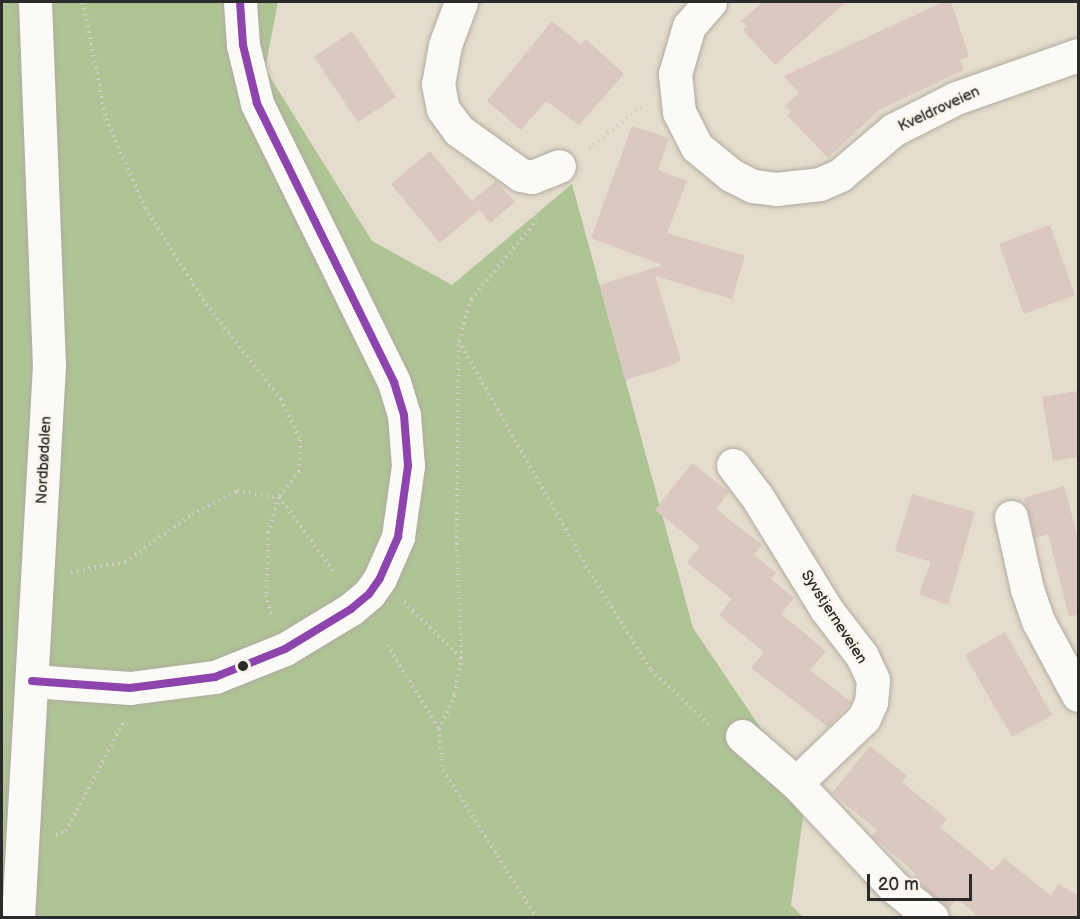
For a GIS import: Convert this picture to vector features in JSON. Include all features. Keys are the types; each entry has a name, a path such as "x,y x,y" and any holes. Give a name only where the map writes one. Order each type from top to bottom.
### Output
{"street":[{"name":"Nordbødalen","path":"18,918 49,366 35,2"},
{"path":"32,681 130,688 215,677 285,649 351,609 369,594 380,578 398,537 406,501 408,466 404,415 394,382 257,103 243,45 240,2"},
{"path":"461,2 445,45 438,84 443,109 458,130 521,175 546,171"},
{"name":"Kveldroveien","path":"711,2 689,26 675,74 679,112 697,147 731,175 753,186 776,189 820,184 840,175 893,130 956,98 1078,55"},
{"name":"Syvstjerneveien","path":"733,465 756,495 826,609 862,656 873,680 871,702 864,718 796,783"},
{"path":"1011,517 1038,621 1078,695"},
{"path":"742,736 796,783 894,887 932,918"}],"path":[{"path":"83,2 106,119 146,208 206,304 281,399 300,440 299,471 279,497 268,532 266,595 285,649"},
{"path":"439,729 455,694 461,659 457,544 459,341 471,299 533,225 546,171 594,147 624,117 650,100 677,92"},
{"path":"459,341 589,571 651,670 704,722 742,736"},
{"path":"62,574 125,562 192,514 237,491 279,497 334,572"},
{"path":"380,578 461,659"},
{"path":"387,645 439,729 443,770 537,918"},
{"path":"22,850 66,831 123,726 130,688"}],"green space":[{"path":"2,2 278,2 265,69 372,241 452,285 572,184 693,628 806,795 791,905 803,917 2,917"}],"building":[{"path":"763,2 846,2 775,65 743,30 747,26 741,21"},
{"path":"943,2 951,2 969,57 960,60 964,70 879,110 828,158 787,115 791,111 785,106 799,93 784,76"},
{"path":"552,21 581,45 586,39 624,74 579,125 546,101 521,130 487,101"},
{"path":"352,31 396,97 358,122 314,57"},
{"path":"632,126 669,138 658,170 687,181 667,233 745,256 732,299 655,276 681,360 673,365 625,380 600,285 663,265 591,238"},
{"path":"430,151 479,210 440,243 391,184"},
{"path":"496,181 515,202 490,223 472,201"},
{"path":"1050,225 1075,295 1024,314 999,244"},
{"path":"1078,391 1078,457 1053,461 1042,397"},
{"path":"692,463 729,492 716,509 762,545 754,555 776,573 771,579 794,598 781,614 826,651 810,670 851,702 828,727 751,668 764,652 719,615 732,599 687,563 700,546 655,510"},
{"path":"1064,486 1078,538 1078,615 1069,616 1048,534 1035,538 1024,498"},
{"path":"912,494 975,512 948,605 919,594 931,562 895,551"},
{"path":"1005,632 1052,715 1012,737 965,655"},
{"path":"870,746 907,776 902,782 947,819 940,827 993,871 1004,858 1051,896 1058,884 1078,895 1078,918 980,918 957,898 948,909 913,878 916,874 872,836 877,830 832,793"}],"transit line":[{"path":"32,681 130,688 215,677 285,649 351,609 369,594 380,578 398,537 408,466 404,415 394,382 257,103 243,45 240,2"}]}
